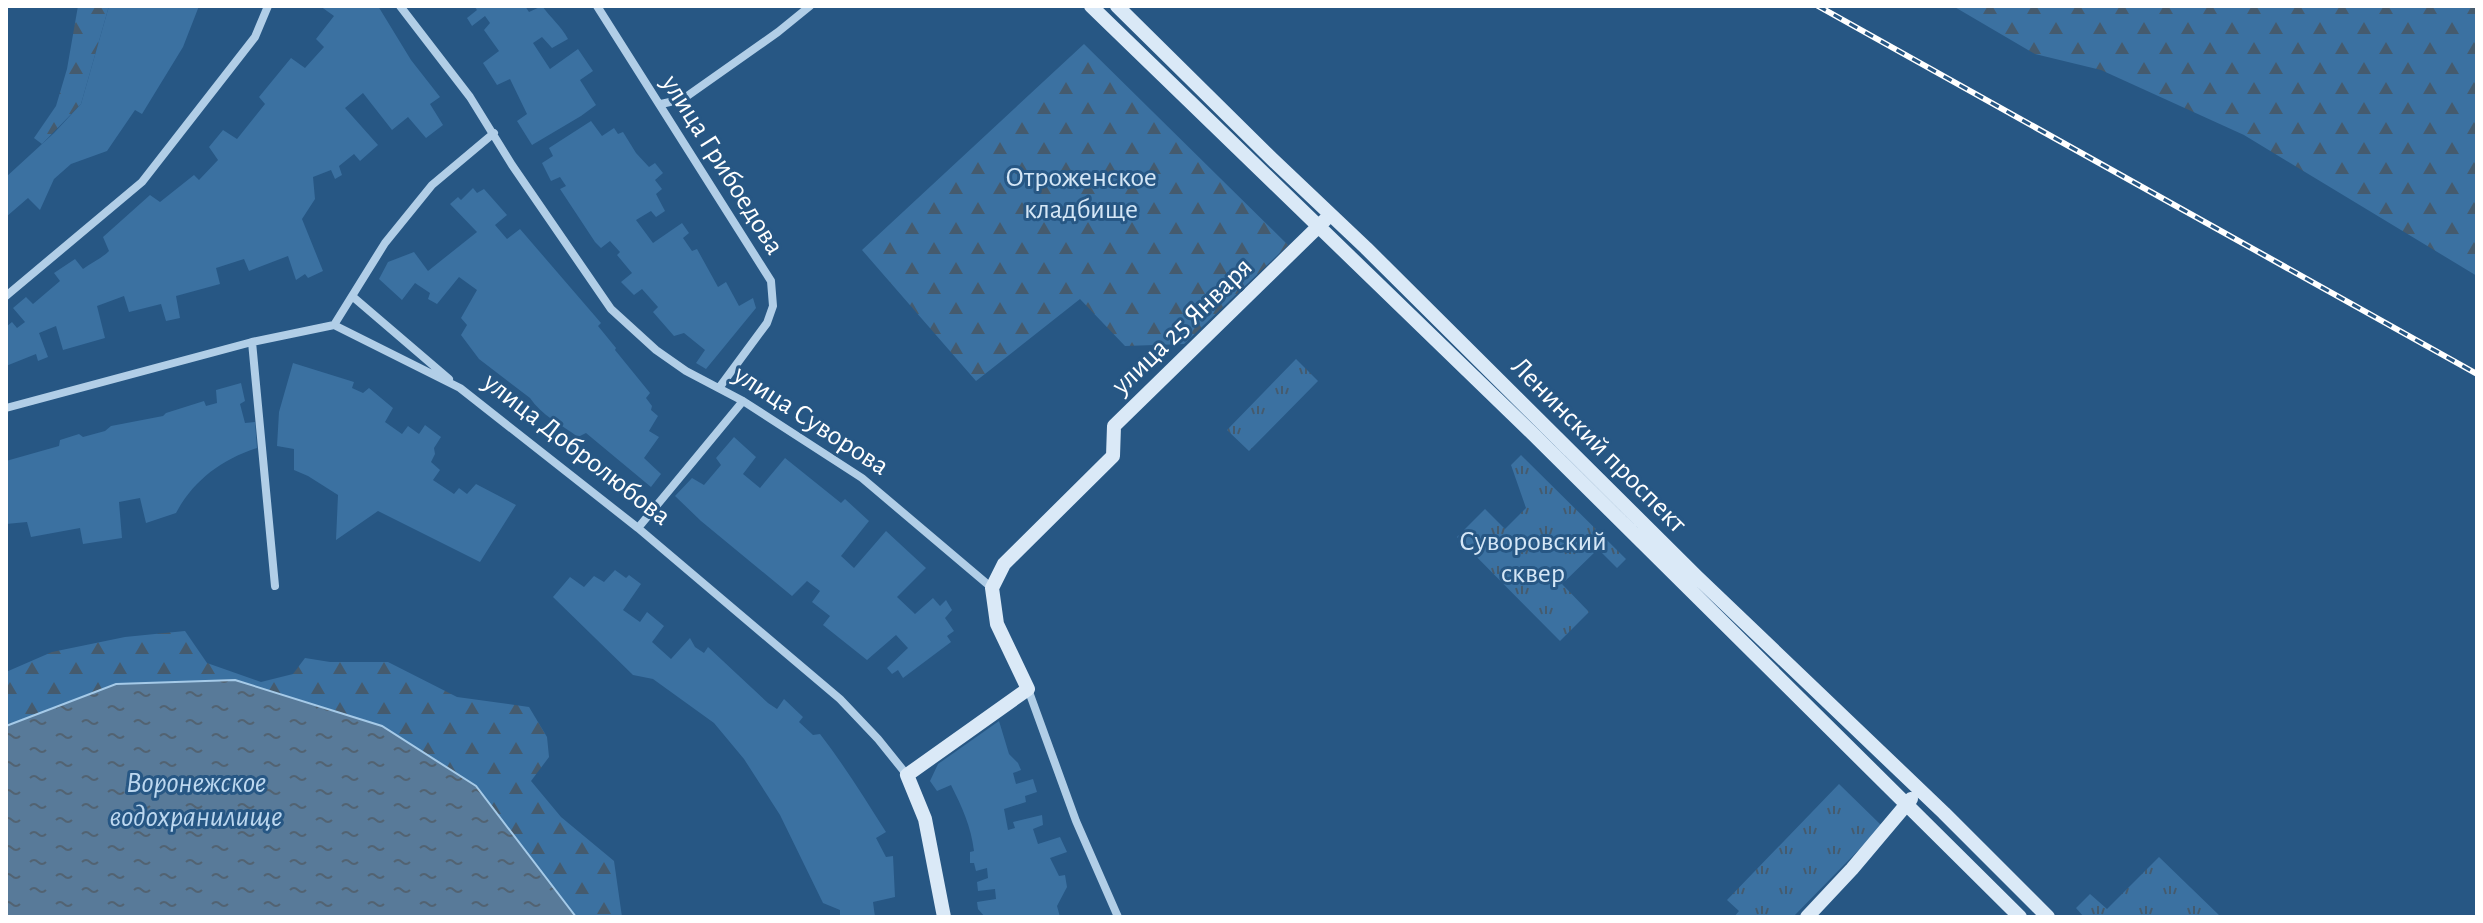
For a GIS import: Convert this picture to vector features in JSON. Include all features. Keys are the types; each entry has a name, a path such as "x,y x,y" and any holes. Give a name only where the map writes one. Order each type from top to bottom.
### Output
{"main road":[{"name":"Ленинский проспект","path":"1091,6 2020,917"},
{"name":"Ленинский проспект","path":"1117,6 1697,577 2048,917"},
{"name":"улица 25 Января","path":"992,588 1004,564 1113,456 1114,426 1331,214"},
{"path":"907,775 1028,689 997,624 992,588"},
{"name":"улица Добролюбова","path":"907,775 925,819 944,917"},
{"path":"1807,917 1908,805 1917,789"}],"street":[{"path":"6,296 142,182 255,37 268,6"},
{"name":"улица Суворова","path":"400,6 470,97 545,215 611,309 656,350 686,371 743,401 862,478 992,588"},
{"name":"улица Грибоедова","path":"597,6 771,281 773,306 767,323 719,388"},
{"path":"661,104 683,99 778,32 809,6"},
{"path":"6,408 252,342 334,325 385,243 432,185 494,133"},
{"path":"352,296 460,388"},
{"name":"улица Добролюбова","path":"334,325 460,388 638,528 840,699 907,775"},
{"path":"252,342 275,586"},
{"path":"638,528 743,401"},
{"path":"1028,689 1076,821 1118,917"}],"green space":[{"path":"78,6 109,6 81,104 42,144 34,138 56,106 67,69"},
{"path":"109,6 199,6 183,47 142,114 135,110 107,151 71,164 54,179 40,210 28,198 6,217 6,177 81,104"},
{"path":"320,6 378,6 411,60 440,97 430,104 443,125 426,138 408,117 392,130 363,93 345,108 378,145 360,161 354,154 339,166 342,175 335,179 331,170 313,177 315,199 302,219 323,271 308,278 305,274 296,280 288,256 249,271 244,259 216,268 220,284 176,296 180,318 166,321 161,304 129,312 124,296 97,306 105,338 63,350 56,326 39,333 48,357 38,361 36,354 6,366 6,327 12,322 17,328 25,322 13,308 26,297 33,304 60,281 54,273 75,259 83,269 106,254 109,251 103,237 150,195 160,202 194,175 199,180 218,160 209,147 223,130 237,139 265,104 259,97 291,58 305,68 324,47 316,39 334,16"},
{"path":"474,6 525,6 529,12 542,6 568,39 552,48 542,37 533,43 550,69 578,49 593,71 580,80 596,105 532,145 517,121 527,114 510,79 497,85 483,63 499,51 484,30 490,23 485,16 472,26 467,18 477,10"},
{"path":"1953,6 2477,6 2477,276 2244,135 2101,70 2035,54"},
{"name":"Отроженское кладбище","path":"1084,44 1288,245 1184,344 1125,346 1080,299 976,381 862,250"},
{"path":"591,121 602,136 614,128 618,134 623,132 649,167 655,163 663,173 655,180 662,189 656,194 665,211 656,217 651,211 636,220 653,243 682,223 689,233 683,238 692,251 697,249 718,287 726,282 739,306 753,298 756,308 706,369 696,363 705,350 684,333 674,336 653,312 658,307 642,289 634,295 621,282 632,273 617,255 620,252 610,241 601,248 595,242 560,189 566,186 560,177 551,181 542,163 553,156 549,148"},
{"path":"473,188 477,193 484,189 507,215 495,225 507,239 520,229 601,323 598,326 650,393 646,398 652,406 651,410 658,416 649,431 659,437 644,458 661,474 651,487 586,433 578,437 552,419 479,359 461,335 467,325 461,318 477,290 459,277 437,304 428,299 430,293 415,283 402,300 379,279 388,262 414,252 428,271 477,232 450,204 458,197 461,200"},
{"path":"1296,359 1318,381 1249,451 1227,430"},
{"path":"293,363 354,382 352,388 363,393 369,388 393,408 385,422 402,434 408,426 419,434 425,425 441,437 434,448 431,462 440,470 433,480 454,494 459,488 467,494 476,484 516,505 480,562 378,511 336,540 338,495 294,470 294,449 277,446 279,412"},
{"path":"241,383 245,401 240,404 245,423 255,422 257,448 220,465 200,481 176,513 146,523 140,498 119,502 122,538 83,544 80,528 31,537 27,522 6,524 6,461 59,446 60,440 79,434 83,437 105,431 111,426 163,416 204,401 206,406 217,403 216,390"},
{"path":"734,437 756,457 743,474 760,488 785,458 841,503 845,499 869,521 841,556 854,568 886,531 926,568 897,597 915,614 933,598 940,606 946,600 952,610 945,618 954,631 947,636 951,642 903,678 898,670 892,674 887,668 908,648 896,635 867,660 823,625 830,616 812,602 820,591 807,581 792,596 701,521 675,496 692,478 704,485 721,465 716,458"},
{"name":"Суворовский сквер","path":"1521,455 1626,559 1617,568 1598,549 1562,584 1589,612 1560,641 1457,537 1485,509 1505,529 1526,508 1511,465"},
{"path":"615,570 641,584 623,610 640,622 647,612 664,626 652,642 671,659 690,638 695,647 704,653 708,647 768,703 777,709 784,699 803,717 799,722 813,735 820,734 829,746 886,832 876,838 886,857 893,856 895,897 873,902 875,917 840,917 840,910 823,903 780,815 744,759 714,723 653,679 633,675 553,597 570,577 584,587 594,576 604,582"},
{"path":"185,631 207,663 261,682 293,674 305,658 330,662 388,662 457,697 529,707 547,737 549,757 531,781 561,817 614,861 622,917 576,917 476,786 382,726 235,680 116,684 6,726 6,672 52,652 125,637"},
{"path":"999,721 1009,754 1021,770 1013,773 1016,784 1033,779 1037,792 1025,796 1026,802 1004,809 1008,830 1015,828 1013,822 1042,815 1043,825 1033,829 1038,844 1060,837 1067,852 1050,858 1059,876 1065,875 1067,887 1057,906 1060,917 985,917 978,909 977,902 996,899 995,889 978,891 977,882 988,878 987,868 976,871 974,863 970,863 970,852 974,851 971,833 951,785 937,791 930,781 938,764"},
{"path":"1839,784 1882,826 1793,917 1734,917 1739,911 1727,900"},
{"path":"2159,857 2221,917 2084,917 2076,908 2090,894 2107,909"}],"water":[{"name":"Воронежское водохранилище","path":"235,680 382,726 476,786 576,917 6,917 6,726 116,684"}],"railway":[{"path":"1818,6 2477,374"}]}
